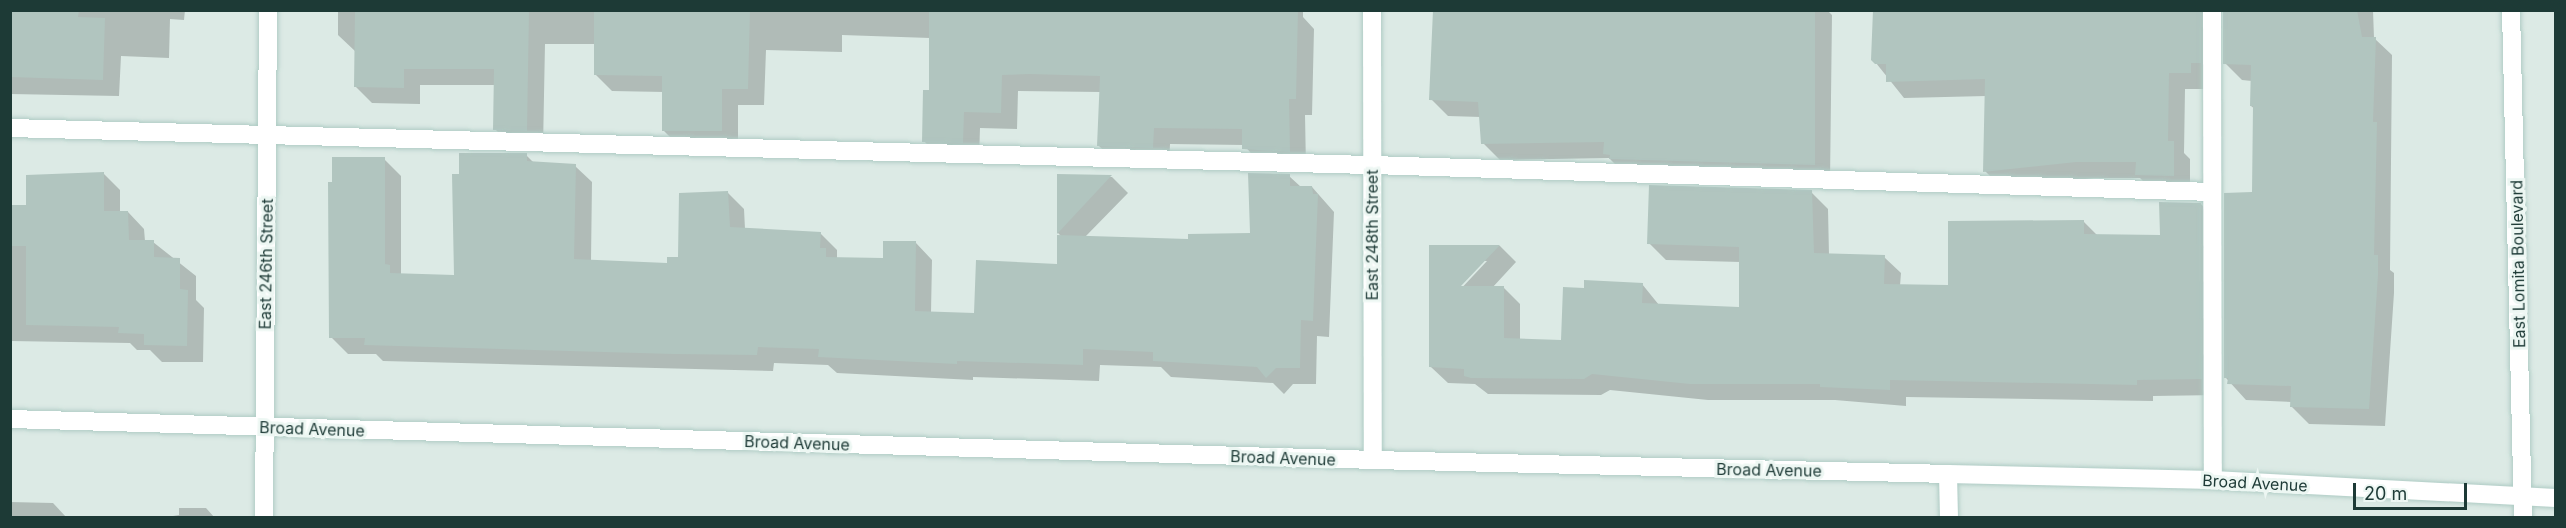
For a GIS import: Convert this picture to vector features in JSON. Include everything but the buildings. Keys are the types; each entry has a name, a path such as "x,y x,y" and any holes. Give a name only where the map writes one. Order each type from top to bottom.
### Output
{"street":[{"name":"East 246th Street","path":"264,518 268,10"},
{"name":"East 248th Street","path":"1372,10 1373,460"},
{"path":"2212,10 2213,480"},
{"name":"East Lomita Boulevard","path":"2511,10 2523,518"},
{"path":"10,128 268,137 1372,165 2212,192"},
{"name":"Broad Avenue","path":"10,419 1373,460 2213,480 2556,498"},
{"path":"1948,474 1949,518"}]}
